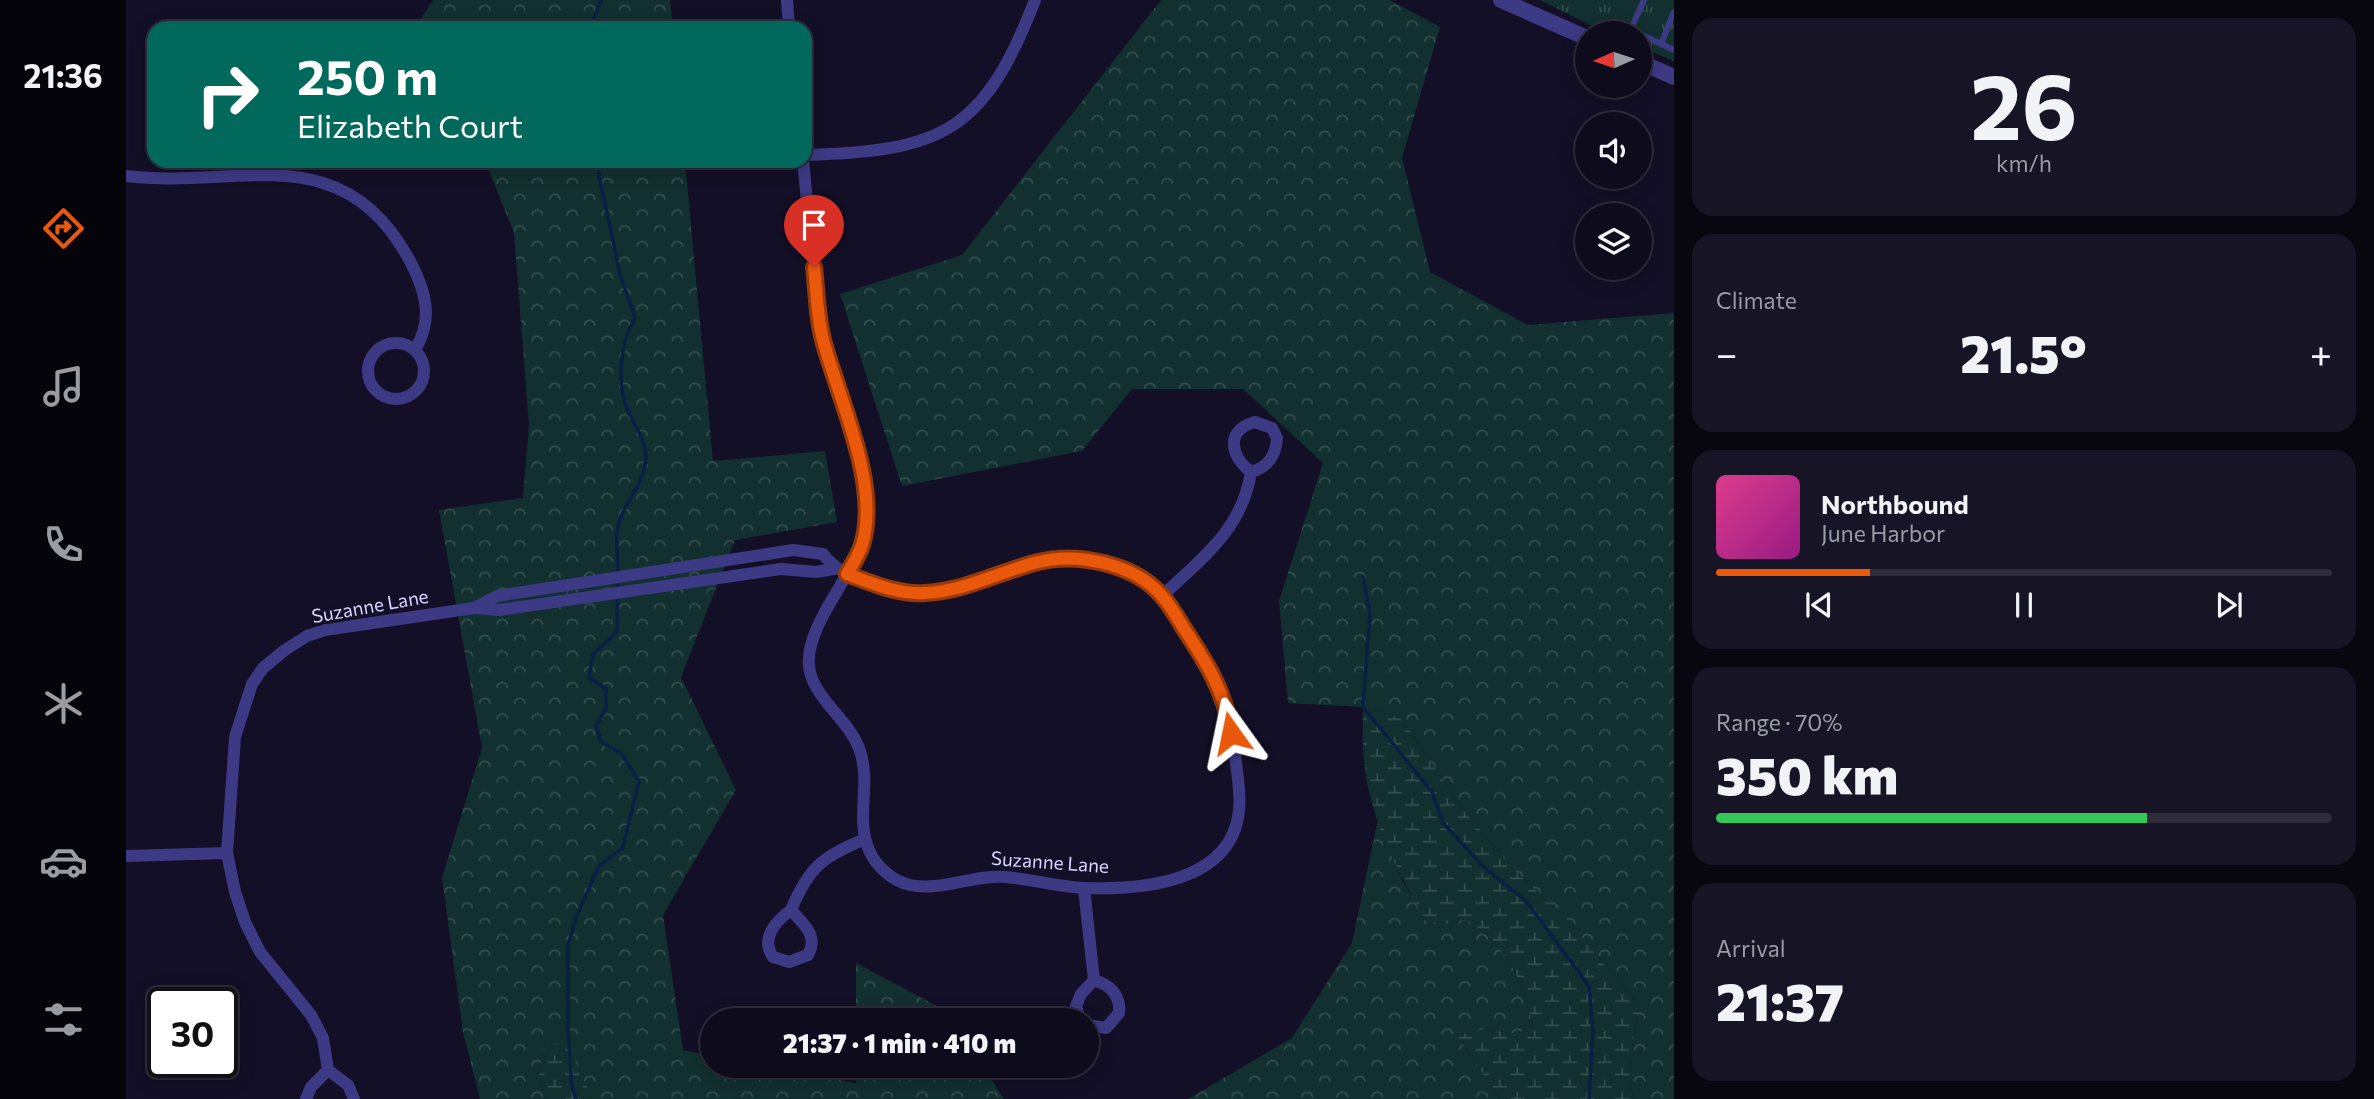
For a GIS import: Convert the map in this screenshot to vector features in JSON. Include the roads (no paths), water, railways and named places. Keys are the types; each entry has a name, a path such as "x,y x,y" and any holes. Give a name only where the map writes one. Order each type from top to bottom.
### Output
{"street":[{"path":"787,0 788,21"},
{"path":"812,155 881,150 914,144 950,128 981,101 999,80 1015,53 1035,0"},
{"path":"1501,0 1575,33"},
{"path":"1652,67 1674,77"},
{"path":"804,168 824,345 847,415 864,500 862,547 847,574"},
{"path":"126,176 288,174 332,186 361,203 392,232 417,274 428,314 423,336 416,348"},
{"path":"392,344 416,348 424,368 418,389 397,398 376,392 369,371 375,352 392,344"},
{"path":"1162,596 1229,531 1248,489 1251,472"},
{"name":"Suzanne Lane","path":"474,608 497,596 793,550 823,554 834,569"},
{"name":"Suzanne Lane","path":"328,1070 323,1038 311,1015 260,952 245,922 235,892 227,853 235,737 252,684 263,668 307,636 325,630 474,608 499,610 781,569 816,572 834,569 894,590 923,594 954,590 1040,562 1072,559 1094,561 1119,569 1147,583 1162,596 1212,670 1227,706 1239,787 1235,829 1213,862 1197,872 1141,884 1084,888 991,876 921,886 909,885 886,873 876,863 865,839 863,761 850,730 818,694 808,662 811,643 822,617 847,574"},
{"path":"791,911 801,886 816,865 835,852 865,839"},
{"path":"126,856 227,853"},
{"path":"1076,1008 1076,1002 1094,980 1084,888"},
{"path":"1094,980 1112,989 1119,1013 1106,1028 1099,1027"},
{"path":"306,1099 311,1087 328,1070 348,1085 354,1099"}],"lane":[{"path":"1638,21 1644,0"},
{"path":"1661,44 1674,12"},
{"path":"1652,40 1674,50"}],"waterway":[{"path":"593,21 601,0"},
{"path":"597,168 620,274 635,318 626,339 621,363 624,400 642,438 646,456 642,476 619,521 618,574"},
{"path":"1363,577 1370,613 1363,707 1432,792 1443,823 1484,867 1526,901 1589,986 1593,1032 1589,1099"},
{"path":"576,1099 572,1087 568,1031 568,946 576,917 599,866 623,848 639,781 622,754 601,742 596,725 606,709 606,689 589,677 593,654 617,632 618,581"}]}
